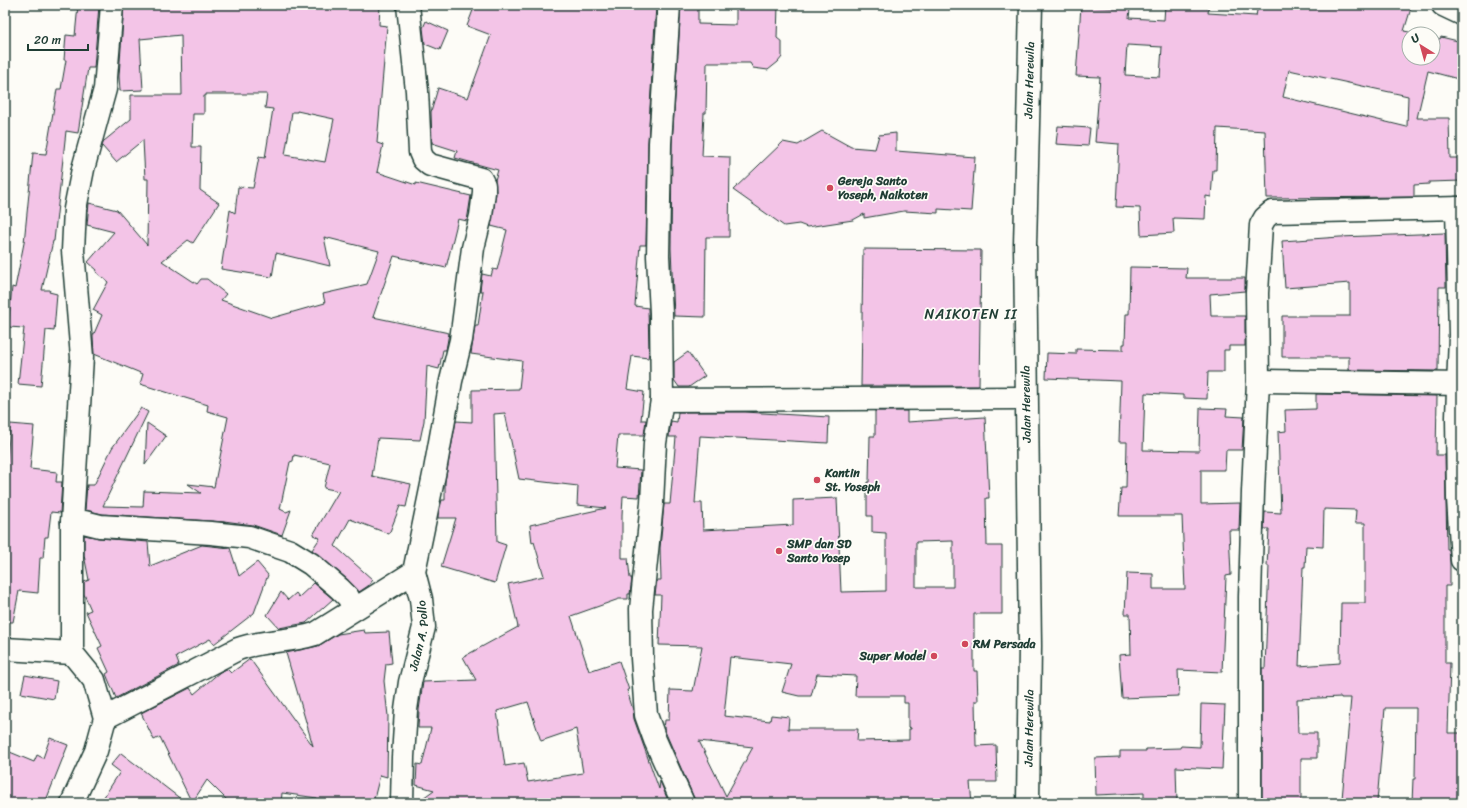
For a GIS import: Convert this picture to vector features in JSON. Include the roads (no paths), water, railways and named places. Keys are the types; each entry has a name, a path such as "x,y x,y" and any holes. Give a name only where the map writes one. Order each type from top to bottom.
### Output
{"street":[{"path":"72,803 96,752 105,718 94,680 72,653 72,522 82,357 74,251 75,209 83,169 105,89 112,5"},
{"name":"Jalan A. Pollo","path":"402,803 402,757 406,710 410,682 424,627 421,599 414,572 435,470 451,381 461,340 473,248 481,216 484,185 481,179 430,165 423,159 420,152 417,91 408,5"},
{"path":"669,5 660,143 658,256 661,320 662,400 655,443 652,503 641,608 642,658 646,715 655,740 683,803"},
{"name":"Jalan Herewila","path":"1028,803 1030,646 1026,398 1026,245 1031,5"},
{"path":"1443,5 1462,14"},
{"path":"1250,803 1250,597 1258,380 1257,293 1261,225 1264,218 1269,213 1459,208 1460,384 1457,417 1458,484 1462,560"},
{"path":"1258,380 1460,384"},
{"path":"662,400 1026,398"},
{"path":"72,522 84,522 100,526 249,537 290,551 311,564 348,597 354,608"},
{"path":"105,718 238,649 249,645 303,638 315,634 354,608 414,572"},
{"path":"5,649 72,653"}],"place":[{"name":"Gereja Santo Yoseph, Naikoten","path":"830,188"},
{"name":"Kantin St. Yoseph","path":"817,480"},
{"name":"SMP dan SD Santo Yosep","path":"779,551"},
{"name":"RM Persada","path":"965,644"},
{"name":"Super Model","path":"934,656"}],"district":[{"name":"NAIKOTEN II","path":"971,314"}]}
